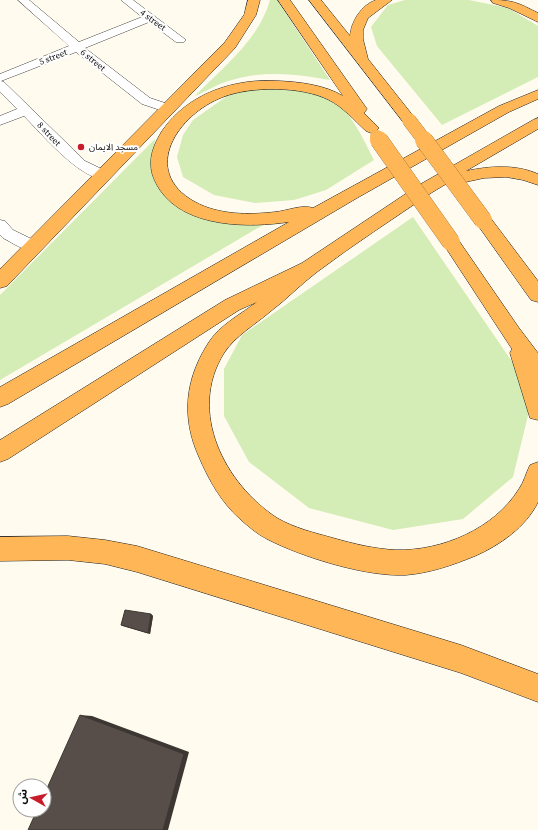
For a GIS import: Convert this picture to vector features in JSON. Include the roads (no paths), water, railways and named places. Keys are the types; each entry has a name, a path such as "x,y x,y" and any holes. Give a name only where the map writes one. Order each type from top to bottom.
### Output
{"highway":[{"path":"0,281 230,45 250,15 254,0"},
{"path":"284,0 346,87 374,132 451,242 512,334 538,369"},
{"path":"315,0 363,63 410,120 538,295"},
{"path":"363,63 357,42 356,33 358,24 368,11 386,0"},
{"path":"497,0 520,8 538,18"},
{"path":"351,194 308,211 276,218 237,219 214,215 196,209 181,201 168,190 161,176 159,160 163,145 169,132 178,121 205,100 236,87 258,84 296,86 318,91 337,98 374,132"},
{"path":"0,398 351,194 538,90"},
{"path":"504,109 538,94"},
{"path":"538,124 498,145 425,190 309,268 225,337 213,353 201,382 198,401 204,447 214,468 230,491 247,508 268,525 293,538 346,554 378,560 406,562 439,556 465,547 490,534 512,516 524,502 538,473"},
{"path":"425,190 456,179 494,172 519,174 538,180"},
{"path":"0,452 232,305 309,268"},
{"path":"512,334 527,374 538,411"},
{"path":"0,549 68,548 105,552 137,559 461,659 538,688"}],"street":[{"name":"6 street","path":"23,0 78,47 146,101 169,109"},
{"name":"4 street","path":"126,0 180,40"},
{"name":"5 street","path":"0,78 150,18"},
{"name":"8 street","path":"0,85 80,164 103,175"},
{"path":"0,121 26,110"},
{"path":"0,225 8,234 34,246"}],"place":[{"name":"مسجد الايمان","path":"81,147"}]}
